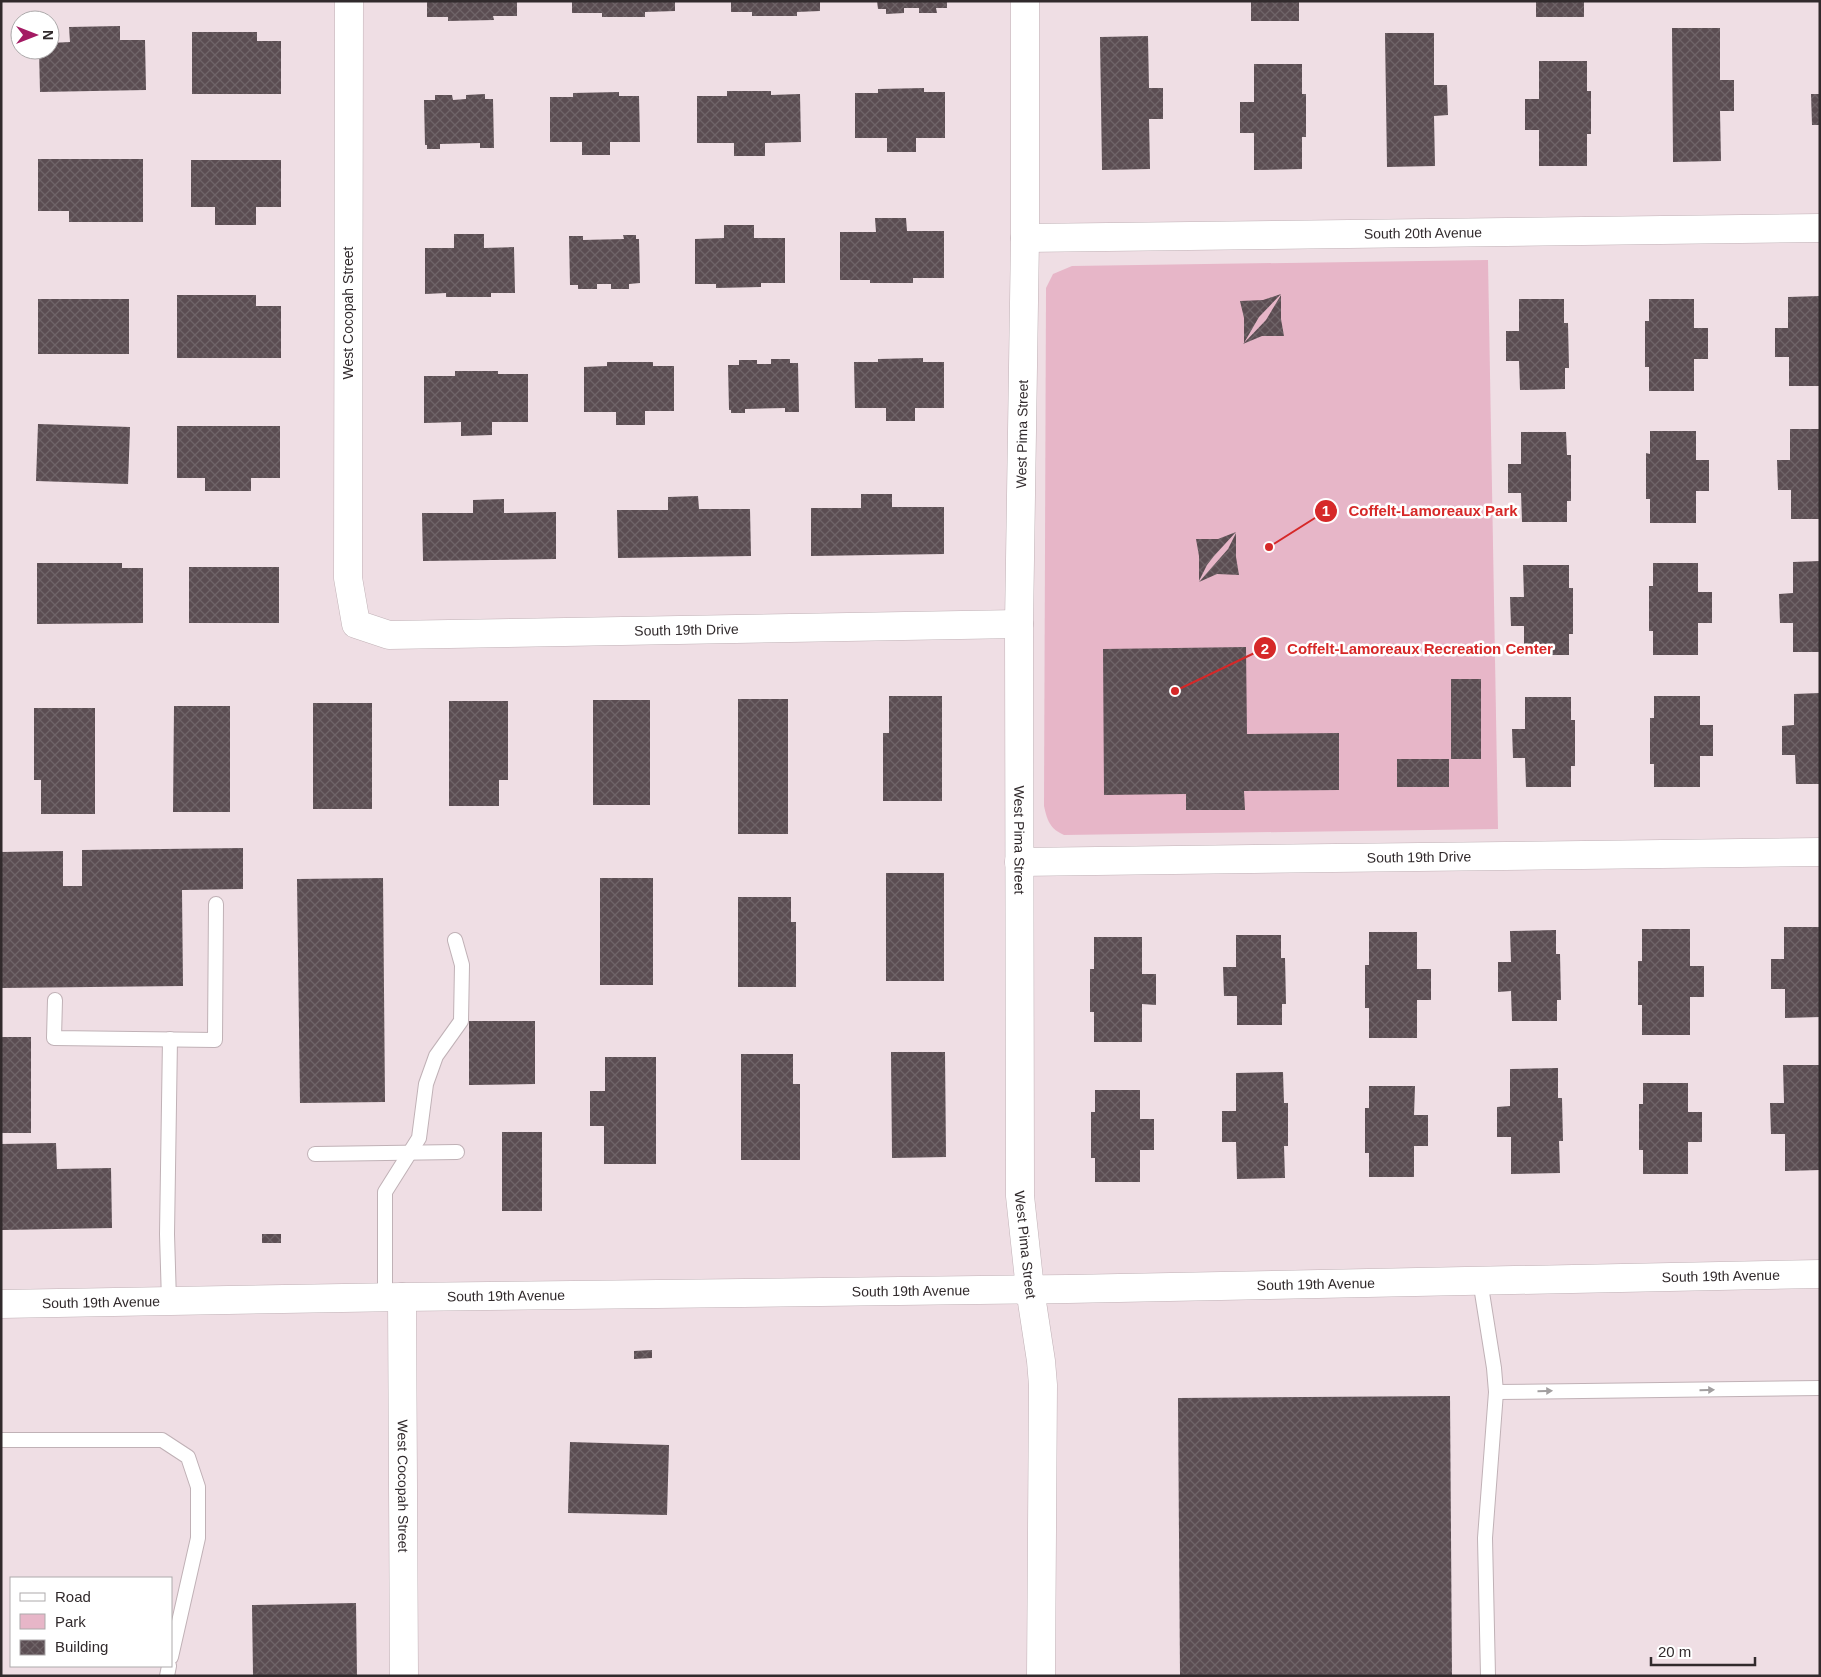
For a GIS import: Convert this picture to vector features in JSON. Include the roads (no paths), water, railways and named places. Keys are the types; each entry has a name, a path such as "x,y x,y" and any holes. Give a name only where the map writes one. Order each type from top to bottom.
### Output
{"street":[{"name":"West Cocopah Street","path":"349,1 348,578 356,624"},
{"name":"West Pima Street","path":"1025,1 1025,238 1019,624 1020,1196 1043,1385 1041,1676"},
{"name":"South 20th Avenue","path":"1025,238 1820,228"},
{"name":"South 19th Drive","path":"356,624 389,635 1019,624"},
{"name":"South 19th Drive","path":"1019,862 1820,852"},
{"name":"South 19th Avenue","path":"1,1304 1030,1289 1820,1274"},
{"name":"West Cocopah Street","path":"394,1297 404,1676"}],"lane":[{"path":"55,1000 54,1038 215,1040 216,904"},
{"path":"394,1297 385,1192 419,1138 426,1084 436,1056 461,1020 462,965 456,940"},
{"path":"169,1301 167,1234 170,1040"},
{"path":"316,1154 457,1152"},
{"path":"1480,1280 1496,1392 1485,1538 1488,1676"},
{"path":"1496,1392 1820,1388"},
{"path":"1,1440 162,1440 188,1457 198,1487 198,1538 172,1653"}],"place":[{"name":"Coffelt-Lamoreaux Park","path":"1269,547"},
{"name":"Coffelt-Lamoreaux Recreation Center","path":"1175,691"}]}
